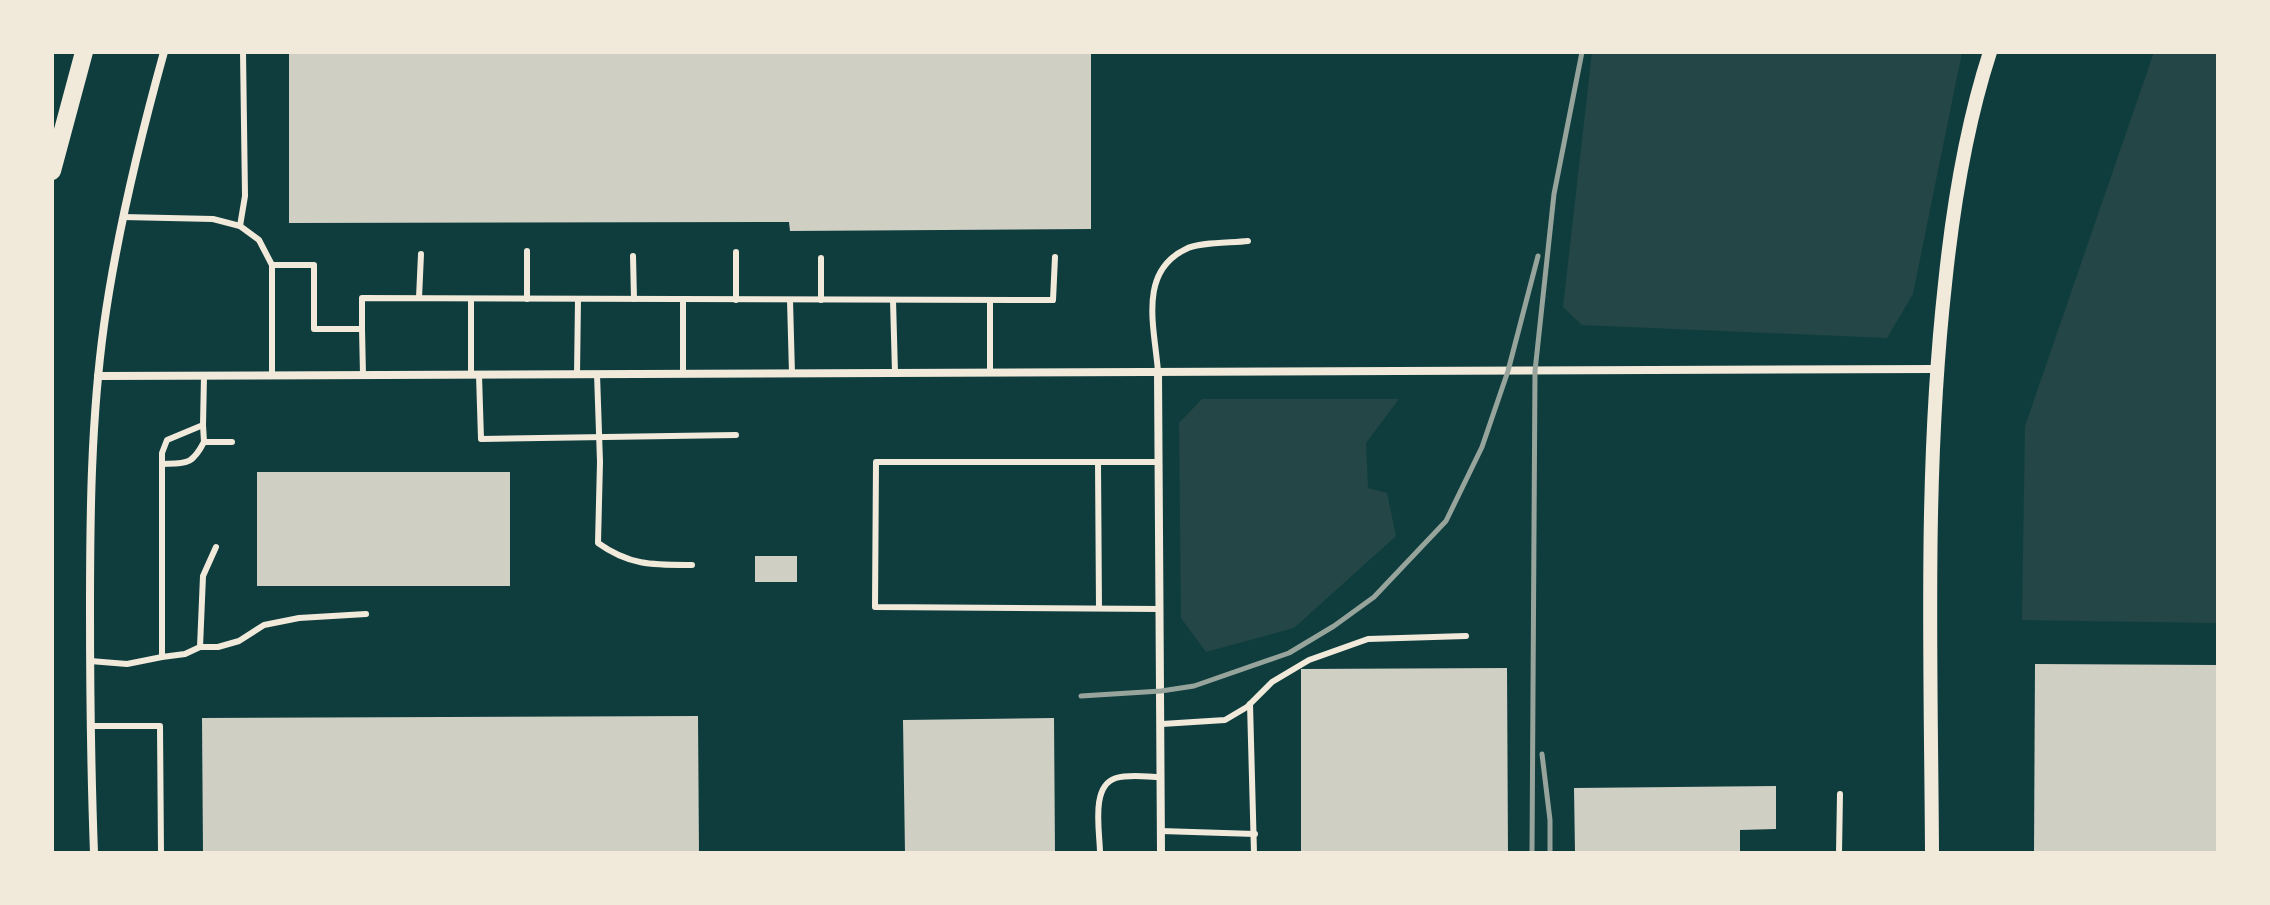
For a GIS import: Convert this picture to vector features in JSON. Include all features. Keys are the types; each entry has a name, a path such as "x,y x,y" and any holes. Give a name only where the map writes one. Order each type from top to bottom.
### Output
{"main road":[{"path":"52,171 84,52"}],"street":[{"path":"94,853 90,726 90,483 98,376 128,189 164,52"},
{"path":"1932,853 1931,446 1935,369 1951,225 1971,125 1990,52"},
{"path":"98,376 1935,369"},
{"path":"1158,372 1161,853"}],"lane":[{"path":"240,226 245,196 243,52"},
{"path":"123,217 213,219 240,226 259,240 272,265 272,376"},
{"path":"1158,372 1152,288 1162,266 1187,248 1248,241"},
{"path":"527,251 527,299"},
{"path":"736,252 736,300"},
{"path":"419,298 421,254"},
{"path":"633,256 634,299"},
{"path":"363,375 362,298 1053,300 1055,257"},
{"path":"821,258 821,300"},
{"path":"272,265 314,265 314,329 362,329"},
{"path":"471,299 481,439 736,435"},
{"path":"577,375 578,299"},
{"path":"683,299 683,374"},
{"path":"790,300 792,374"},
{"path":"893,300 895,373"},
{"path":"990,300 990,373"},
{"path":"597,374 600,437 598,543 615,555 644,565 692,565"},
{"path":"162,464 187,463 195,459 204,442 204,376"},
{"path":"162,657 162,453 167,440 203,425"},
{"path":"204,442 232,442"},
{"path":"1159,462 876,462 875,607 1160,609"},
{"path":"1098,462 1099,608"},
{"path":"200,647 203,576 216,547"},
{"path":"90,661 127,664 185,654 200,647 218,647 239,641 264,625 299,618 366,614"},
{"path":"1162,724 1225,720 1250,704 1272,682 1309,660 1368,639 1466,636"},
{"path":"1250,704 1254,853"},
{"path":"90,726 160,726 161,853"},
{"path":"1100,853 1100,793 1107,782 1118,777 1161,777"},
{"path":"1839,853 1840,794"},
{"path":"1161,831 1255,834"}],"shaded area":[{"path":"1592,52 1962,52 1913,294 1887,338 1582,325 1563,307"},
{"path":"2154,52 2218,52 2218,623 2022,620 2025,426"},
{"path":"1202,399 1399,399 1366,443 1368,488 1387,493 1396,536 1294,628 1206,652 1181,618 1179,423"}],"building":[{"path":"289,52 1091,52 1091,229 790,231 789,222 289,223"},
{"path":"257,472 510,472 510,586 257,586"},
{"path":"755,556 797,556 797,582 755,582"},
{"path":"2035,664 2218,665 2218,853 2034,853"},
{"path":"1507,668 1508,853 1301,853 1301,669"},
{"path":"698,716 699,853 203,853 202,718"},
{"path":"1054,718 1055,853 905,853 903,720"},
{"path":"1776,786 1776,829 1740,830 1740,853 1575,853 1574,788"}],"railway":[{"path":"1532,853 1535,371 1554,194 1582,52"},
{"path":"1081,696 1194,686 1289,653 1374,597 1446,521 1482,447 1508,371 1538,256"},
{"path":"1542,754 1550,820 1550,853"}]}
